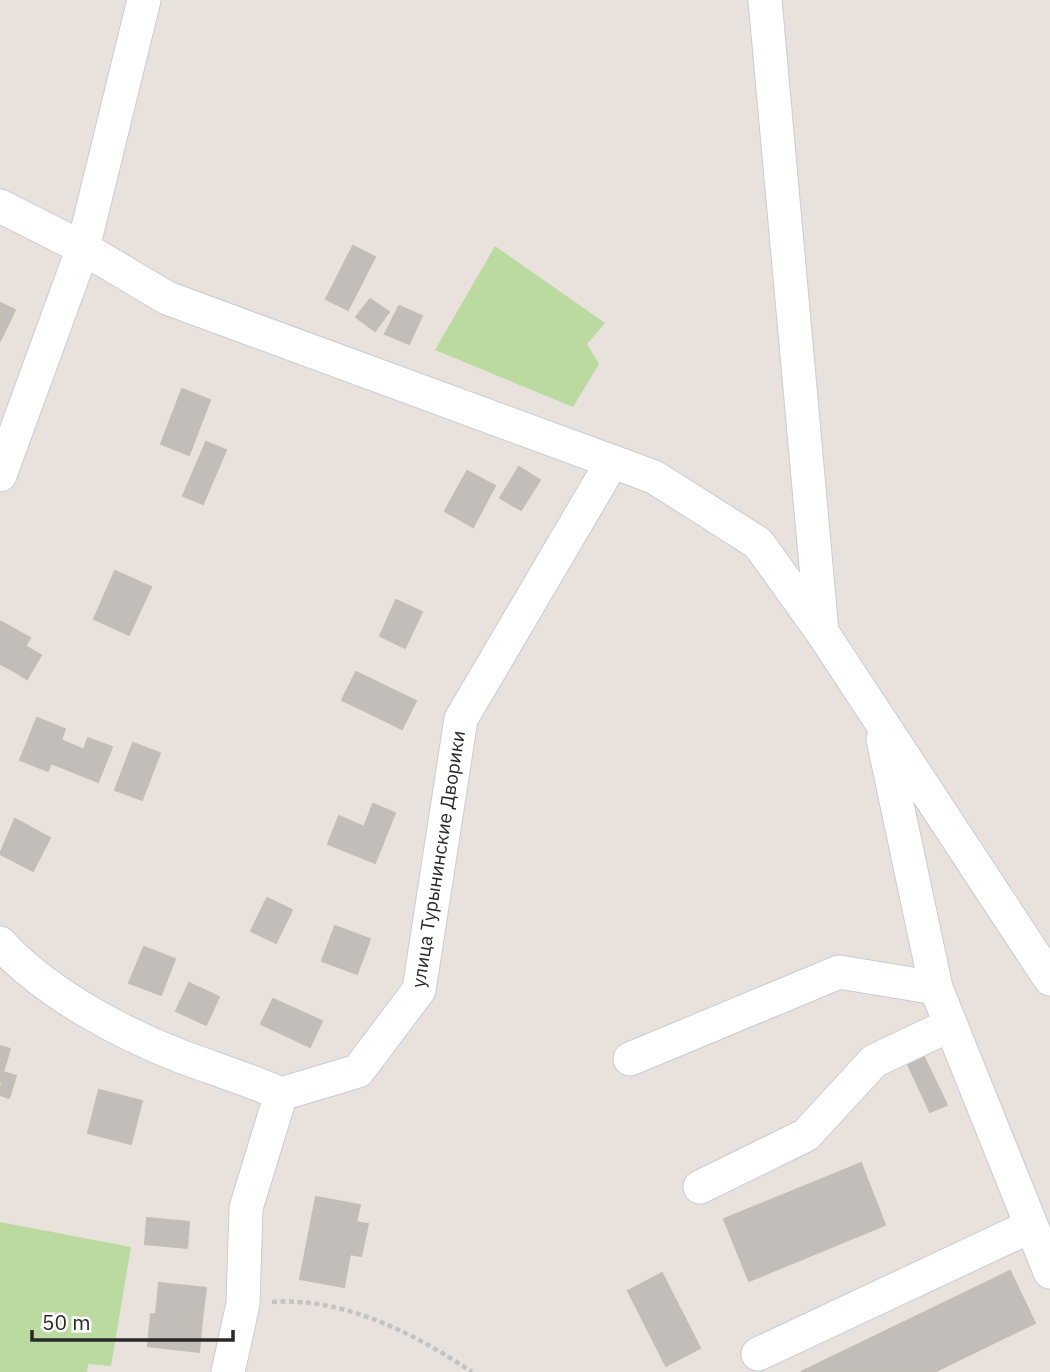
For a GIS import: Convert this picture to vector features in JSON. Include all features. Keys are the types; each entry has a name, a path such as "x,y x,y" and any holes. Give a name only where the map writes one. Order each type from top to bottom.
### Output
{"street":[{"path":"0,475 83,248 144,0"},
{"path":"765,0 822,632"},
{"path":"0,206 83,248 167,298 654,477 758,543 822,632 1050,979"},
{"name":"улица Турынинские Дворики","path":"281,1094 358,1070 419,990 461,719 612,462"},
{"path":"879,721 936,988 1050,1272"},
{"path":"0,943 18,962 102,1019 178,1055 243,1077 281,1094 246,1208 243,1304 228,1372"},
{"path":"631,1059 839,972 936,988"},
{"path":"700,1187 806,1135 874,1060 950,1025"},
{"path":"758,1354 1031,1226"}],"path":[{"path":"243,1304 302,1300 365,1316 436,1348 472,1372"}],"green space":[{"path":"495,246 605,323 587,344 599,364 573,407 435,350"},
{"path":"0,1222 131,1247 111,1366 88,1364 87,1372 0,1372"}],"building":[{"path":"353,246 375,257 348,310 326,299"},
{"path":"370,299 389,312 375,331 356,317"},
{"path":"0,303 15,310 0,341"},
{"path":"399,306 422,316 409,344 385,334"},
{"path":"182,389 210,400 189,455 161,444"},
{"path":"206,442 226,450 203,504 183,496"},
{"path":"519,467 540,480 521,510 500,498"},
{"path":"467,471 495,486 473,527 445,511"},
{"path":"115,571 151,587 129,635 94,619"},
{"path":"396,600 422,612 405,648 380,636"},
{"path":"0,621 30,638 12,670 0,664"},
{"path":"25,646 41,655 27,679 12,670"},
{"path":"356,672 416,701 402,729 342,700"},
{"path":"37,718 65,729 61,740 84,750 88,738 112,747 98,782 51,763 48,771 20,760"},
{"path":"133,743 160,753 142,800 115,790"},
{"path":"373,804 395,813 375,863 328,844 339,816 364,827"},
{"path":"15,819 50,838 33,871 0,854"},
{"path":"267,898 292,910 276,943 251,931"},
{"path":"335,926 370,939 357,974 322,961"},
{"path":"144,947 175,959 161,995 129,983"},
{"path":"189,983 219,997 206,1025 176,1011"},
{"path":"273,999 322,1021 310,1047 261,1024"},
{"path":"0,1046 10,1049 0,1082"},
{"path":"920,1049 947,1105 930,1112 904,1056"},
{"path":"3,1072 16,1076 9,1098 0,1095"},
{"path":"99,1090 142,1101 131,1144 88,1133"},
{"path":"861,1163 885,1225 749,1281 724,1219"},
{"path":"316,1197 360,1205 356,1222 368,1224 361,1256 350,1254 344,1287 300,1279"},
{"path":"147,1218 189,1222 187,1248 145,1244"},
{"path":"1010,1271 1035,1323 934,1372 801,1372"},
{"path":"662,1273 700,1348 666,1366 628,1291"},
{"path":"159,1283 206,1288 202,1320 156,1315"},
{"path":"151,1314 202,1320 199,1352 148,1346"}]}
